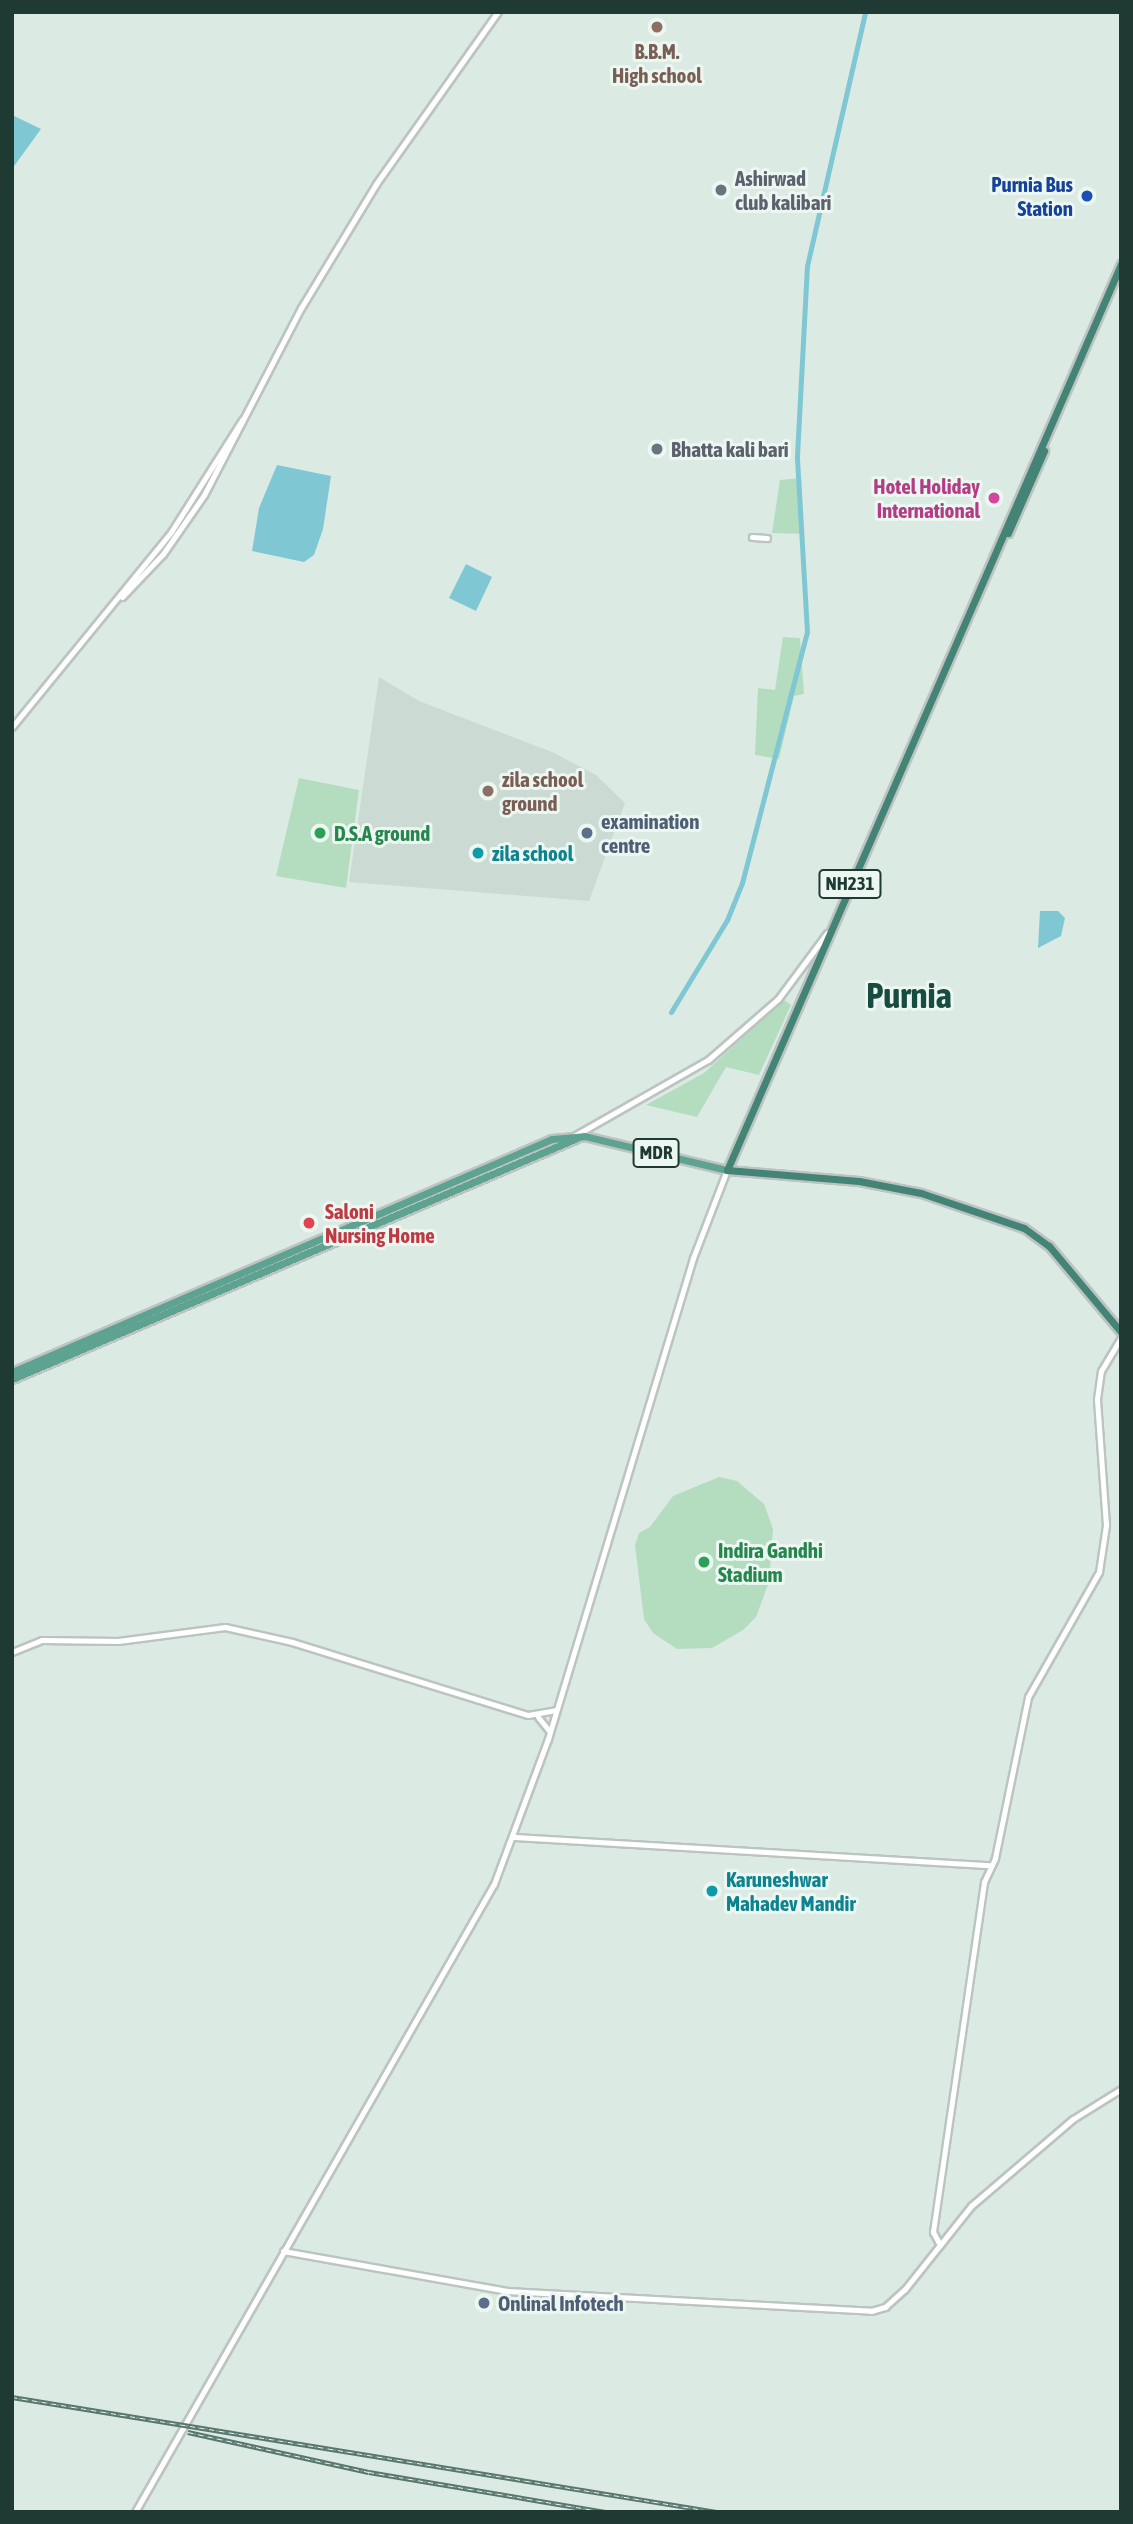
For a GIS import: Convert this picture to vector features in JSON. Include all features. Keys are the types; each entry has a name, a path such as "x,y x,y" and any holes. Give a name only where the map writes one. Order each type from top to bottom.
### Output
{"highway":[{"name":"NH231","path":"727,1170 827,933 1121,264"},
{"name":"NH231","path":"975,599 1121,275"},
{"path":"727,1170 859,1181 921,1193 1024,1228 1049,1246 1121,1332"}],"main road":[{"name":"MDR","path":"12,1379 563,1142 584,1136"},
{"name":"MDR","path":"12,1372 552,1139 584,1136 727,1170"}],"street":[{"path":"12,727 122,597 188,509 242,420 378,181 498,12"},
{"path":"752,537 767,538"},
{"path":"563,1142 708,1060 784,992 827,933"},
{"path":"135,2512 494,1884 550,1732 693,1258 727,1170"},
{"path":"940,2245 933,2232 984,1882 991,1866 1028,1697 1099,1572 1106,1525 1097,1399 1101,1371 1121,1338"},
{"path":"12,1652 42,1640 118,1641 225,1627 538,1717 550,1732"},
{"path":"538,1717 556,1710"},
{"path":"513,1837 991,1866"},
{"path":"974,1867 984,1882"},
{"path":"283,2251 507,2291 735,2300 829,2312 886,2307 971,2206 1073,2119 1121,2088"}],"shaded area":[{"name":"zila school ground","path":"379,677 419,701 552,752 596,775 625,803 589,901 349,882"}],"green space":[{"path":"801,478 804,534 772,533 780,480"},
{"path":"783,637 800,638 804,694 794,696 779,759 755,755 758,688 775,690"},
{"name":"D.S.A ground","path":"299,778 359,790 346,888 276,876"},
{"path":"784,1000 791,1005 759,1075 726,1067 697,1117 646,1105 704,1073"},
{"name":"Indira Gandhi Stadium","path":"719,1477 737,1481 764,1504 773,1529 769,1582 756,1617 743,1630 712,1648 677,1649 653,1633 644,1619 635,1545 639,1533 650,1527 673,1496"}],"water":[{"path":"12,115 41,129 12,169"},
{"path":"277,465 331,476 323,529 314,555 304,562 252,551 259,508"},
{"path":"466,564 492,577 476,611 449,598"},
{"path":"1040,911 1058,911 1065,918 1061,936 1038,948"}],"waterway":[{"path":"671,1012 727,920 742,883 807,632 797,456 807,266 865,12"}],"railway":[{"path":"12,2397 717,2512"},
{"path":"188,2432 369,2472 606,2512"}],"place":[{"name":"B.B.M. High school","path":"657,27"},
{"name":"Ashirwad club kalibari","path":"721,190"},
{"name":"Purnia Bus Station","path":"1087,196"},
{"name":"Bhatta kali bari","path":"657,449"},
{"name":"Hotel Holiday International","path":"994,498"},
{"name":"zila school ground","path":"488,791"},
{"name":"D.S.A ground","path":"320,833"},
{"name":"examination centre","path":"587,833"},
{"name":"zila school","path":"478,853"},
{"name":"Saloni Nursing Home","path":"309,1223"},
{"name":"Indira Gandhi Stadium","path":"704,1562"},
{"name":"Karuneshwar Mahadev Mandir","path":"712,1891"},
{"name":"Onlinal Infotech","path":"484,2303"}],"district":[{"name":"Purnia","path":"909,995"}]}
